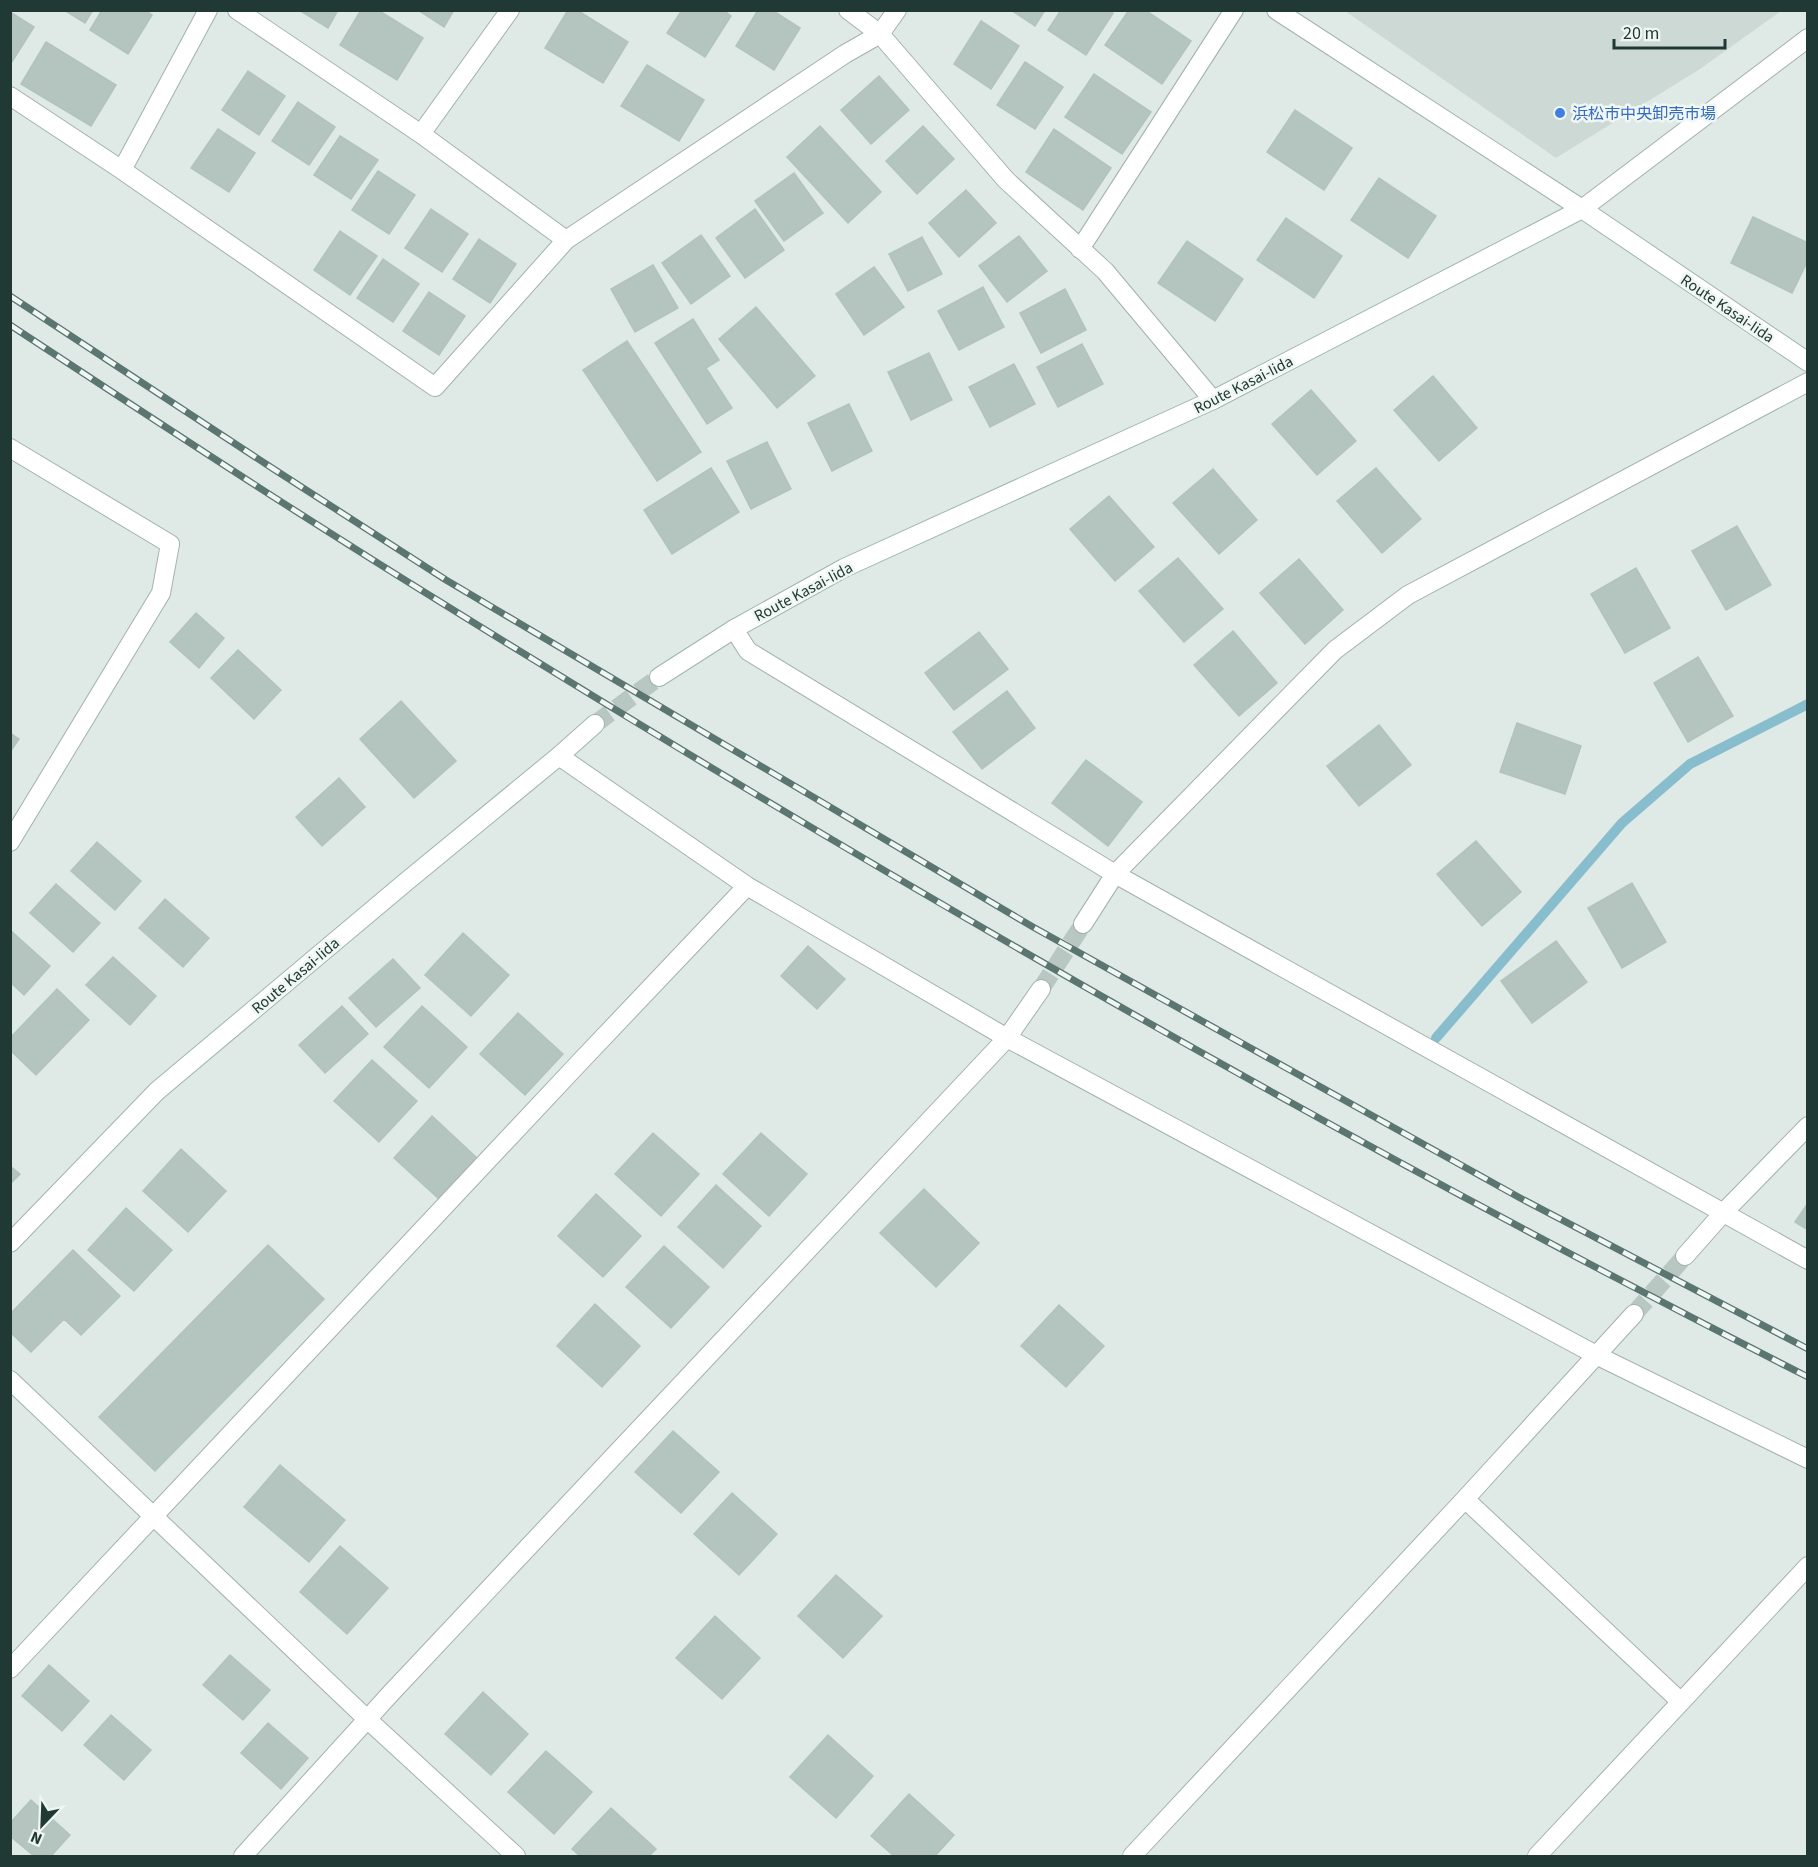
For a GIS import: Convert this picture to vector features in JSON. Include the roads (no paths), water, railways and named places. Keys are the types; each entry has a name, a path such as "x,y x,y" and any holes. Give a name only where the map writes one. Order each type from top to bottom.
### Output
{"street":[{"path":"122,170 208,10"},
{"path":"237,10 421,134 566,240"},
{"path":"421,134 510,10"},
{"path":"848,10 880,34 1006,180 1105,271 1213,400"},
{"path":"10,96 122,170 435,387 566,240 845,54 880,34 897,10"},
{"path":"1080,249 1234,10"},
{"path":"1276,10 1582,209 1808,38"},
{"name":"Route Kasai-Iida","path":"659,677 734,629 844,568 1213,400 1582,209 1808,362"},
{"path":"1083,924 1115,874 1335,650 1408,595 1808,382"},
{"path":"10,448 170,544 161,593 10,842"},
{"path":"734,629 748,651 1115,874 1808,1260"},
{"name":"Route Kasai-Iida","path":"10,1243 157,1091 595,724"},
{"path":"559,756 747,886 1007,1038 1598,1356 1808,1459"},
{"path":"10,1669 747,886"},
{"path":"243,1857 367,1719 1007,1038 1041,989"},
{"path":"1685,1256 1808,1126"},
{"path":"1132,1857 1598,1356 1634,1314"},
{"path":"10,1380 516,1857"},
{"path":"1465,1499 1681,1702"},
{"path":"1537,1857 1808,1566"}],"waterway":[{"path":"1436,1038 1622,823 1690,764 1808,704"}],"tunnel":[{"path":"595,724 659,677"},
{"path":"1041,989 1083,924"},
{"path":"1634,1314 1685,1256"}],"railway":[{"path":"10,296 446,580 1033,927 1522,1199 1808,1349"},
{"path":"10,325 387,569 609,706 946,907 1116,1005 1460,1195 1808,1377"}],"place":[{"name":"浜松市中央卸売市場","path":"1560,113"}]}
